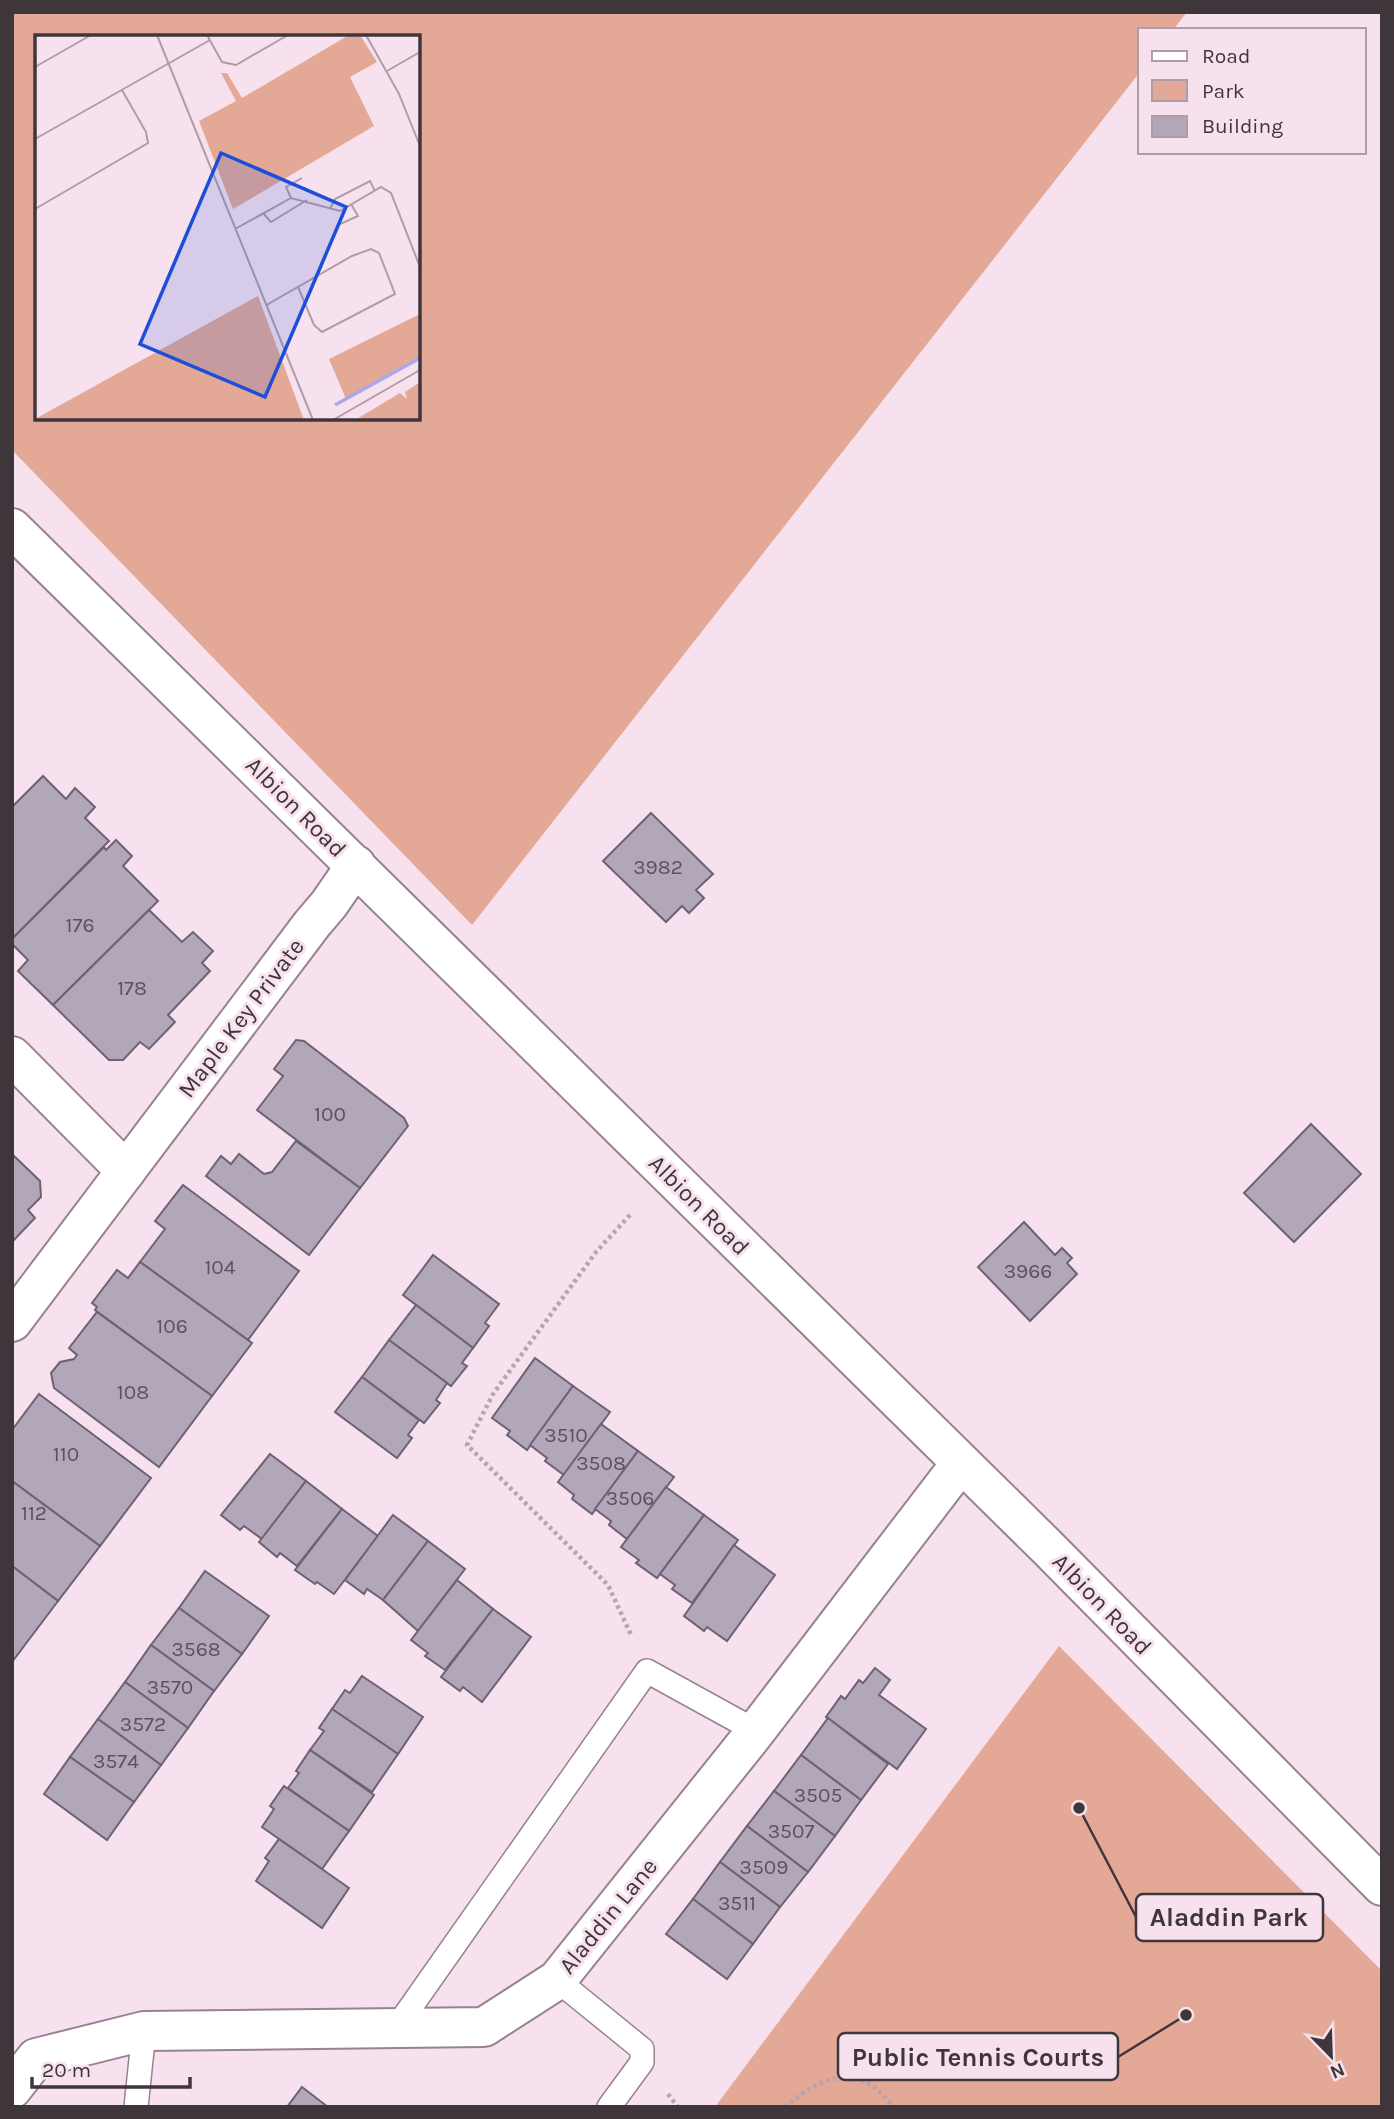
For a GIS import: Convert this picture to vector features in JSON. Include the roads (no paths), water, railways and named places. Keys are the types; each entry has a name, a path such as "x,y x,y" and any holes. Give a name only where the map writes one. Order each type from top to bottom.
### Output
{"street":[{"name":"Albion Road","path":"12,528 961,1464 1382,1886"},
{"name":"Maple Key Private","path":"12,1322 356,865"},
{"path":"12,1056 126,1171"},
{"name":"Aladdin Lane","path":"12,2089 36,2059 144,2031 484,2027 556,1980 756,1731 961,1464"}],"lane":[{"path":"396,2028 647,1671 756,1731"},
{"path":"556,1980 642,2049 642,2062 610,2107"},
{"path":"136,2107 144,2031"}],"place":[{"name":"Aladdin Park","path":"1079,1808"},
{"name":"Public Tennis Courts","path":"1186,2015"}]}
